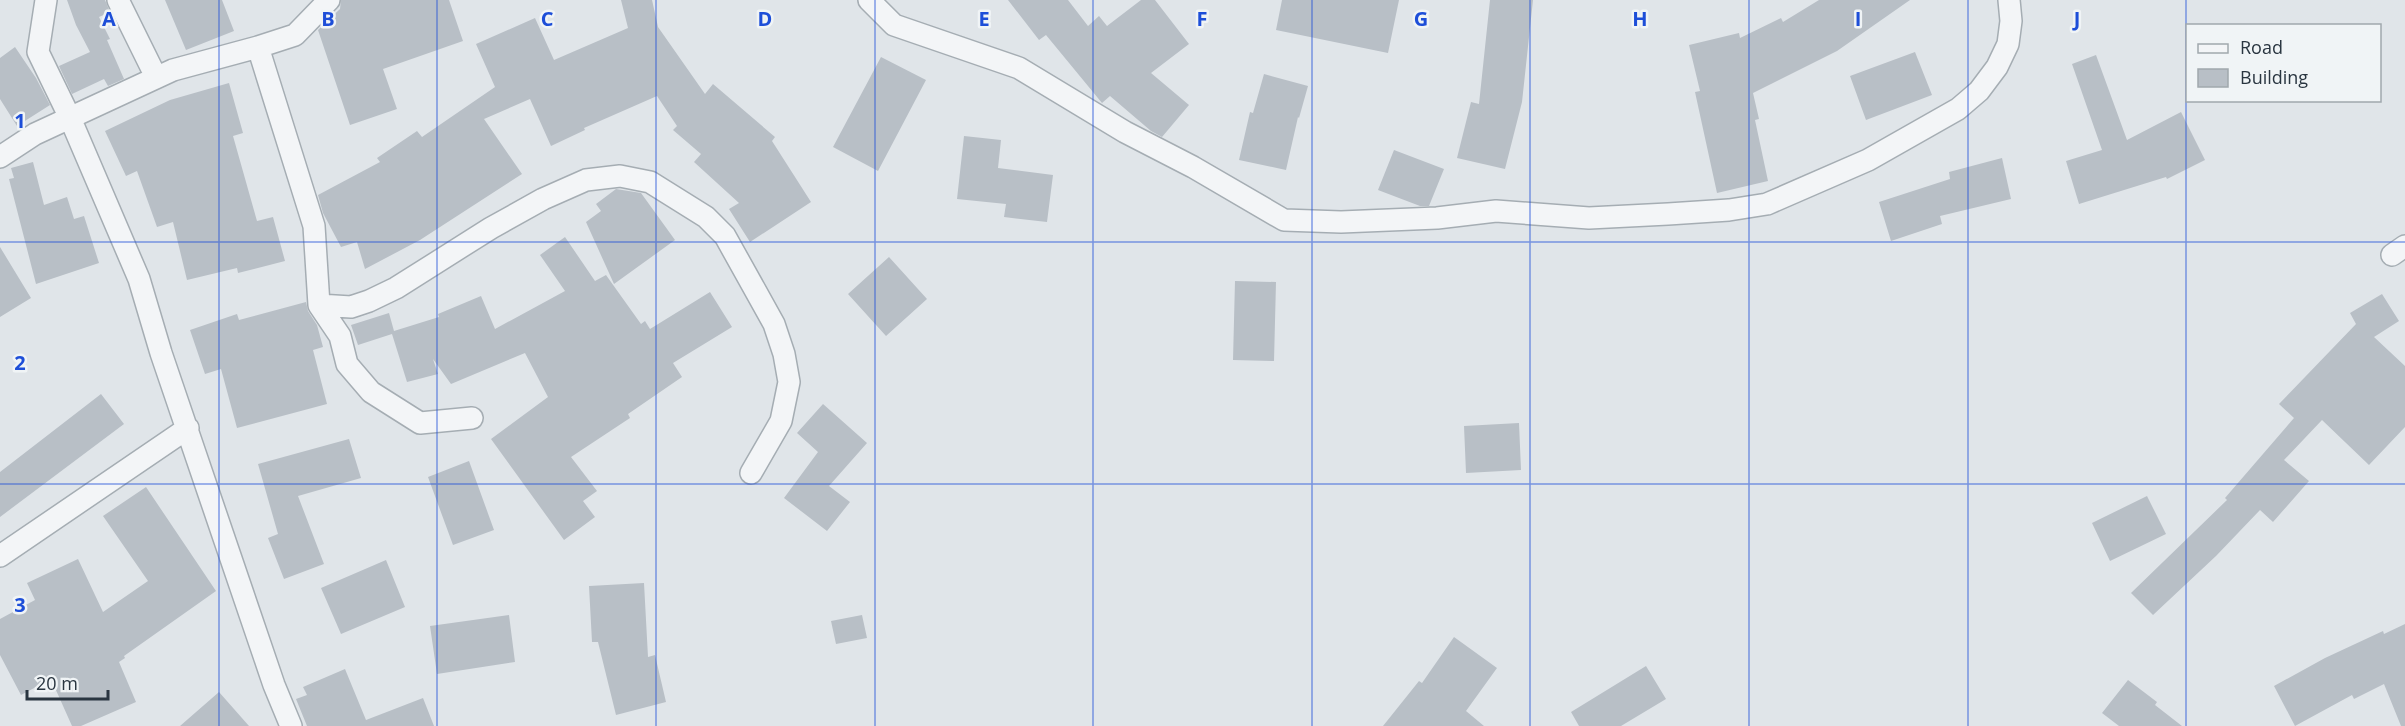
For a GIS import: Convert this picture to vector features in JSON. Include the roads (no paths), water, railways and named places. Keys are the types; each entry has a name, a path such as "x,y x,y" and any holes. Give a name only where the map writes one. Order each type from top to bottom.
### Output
{"street":[{"path":"46,0 38,52 70,118 139,279 161,353 274,685 291,726"},
{"path":"118,0 156,77"},
{"path":"0,157 35,134 156,77 295,35 329,0"},
{"path":"869,0 894,25 1019,68 1125,132 1193,167 1284,220 1341,222 1437,218 1496,211 1589,218 1729,210 1767,204 1868,160 1958,109 1979,91 1997,67 2008,44 2011,21 2009,0"},
{"path":"258,47 314,226 319,305 340,336 347,364 371,392 420,423 472,418"},
{"path":"319,305 351,307 369,302 396,288 490,228 543,199 586,180 620,176 650,182 706,217 725,237 774,324 784,354 789,382 782,422 751,473"},
{"path":"0,556 188,428"}]}
